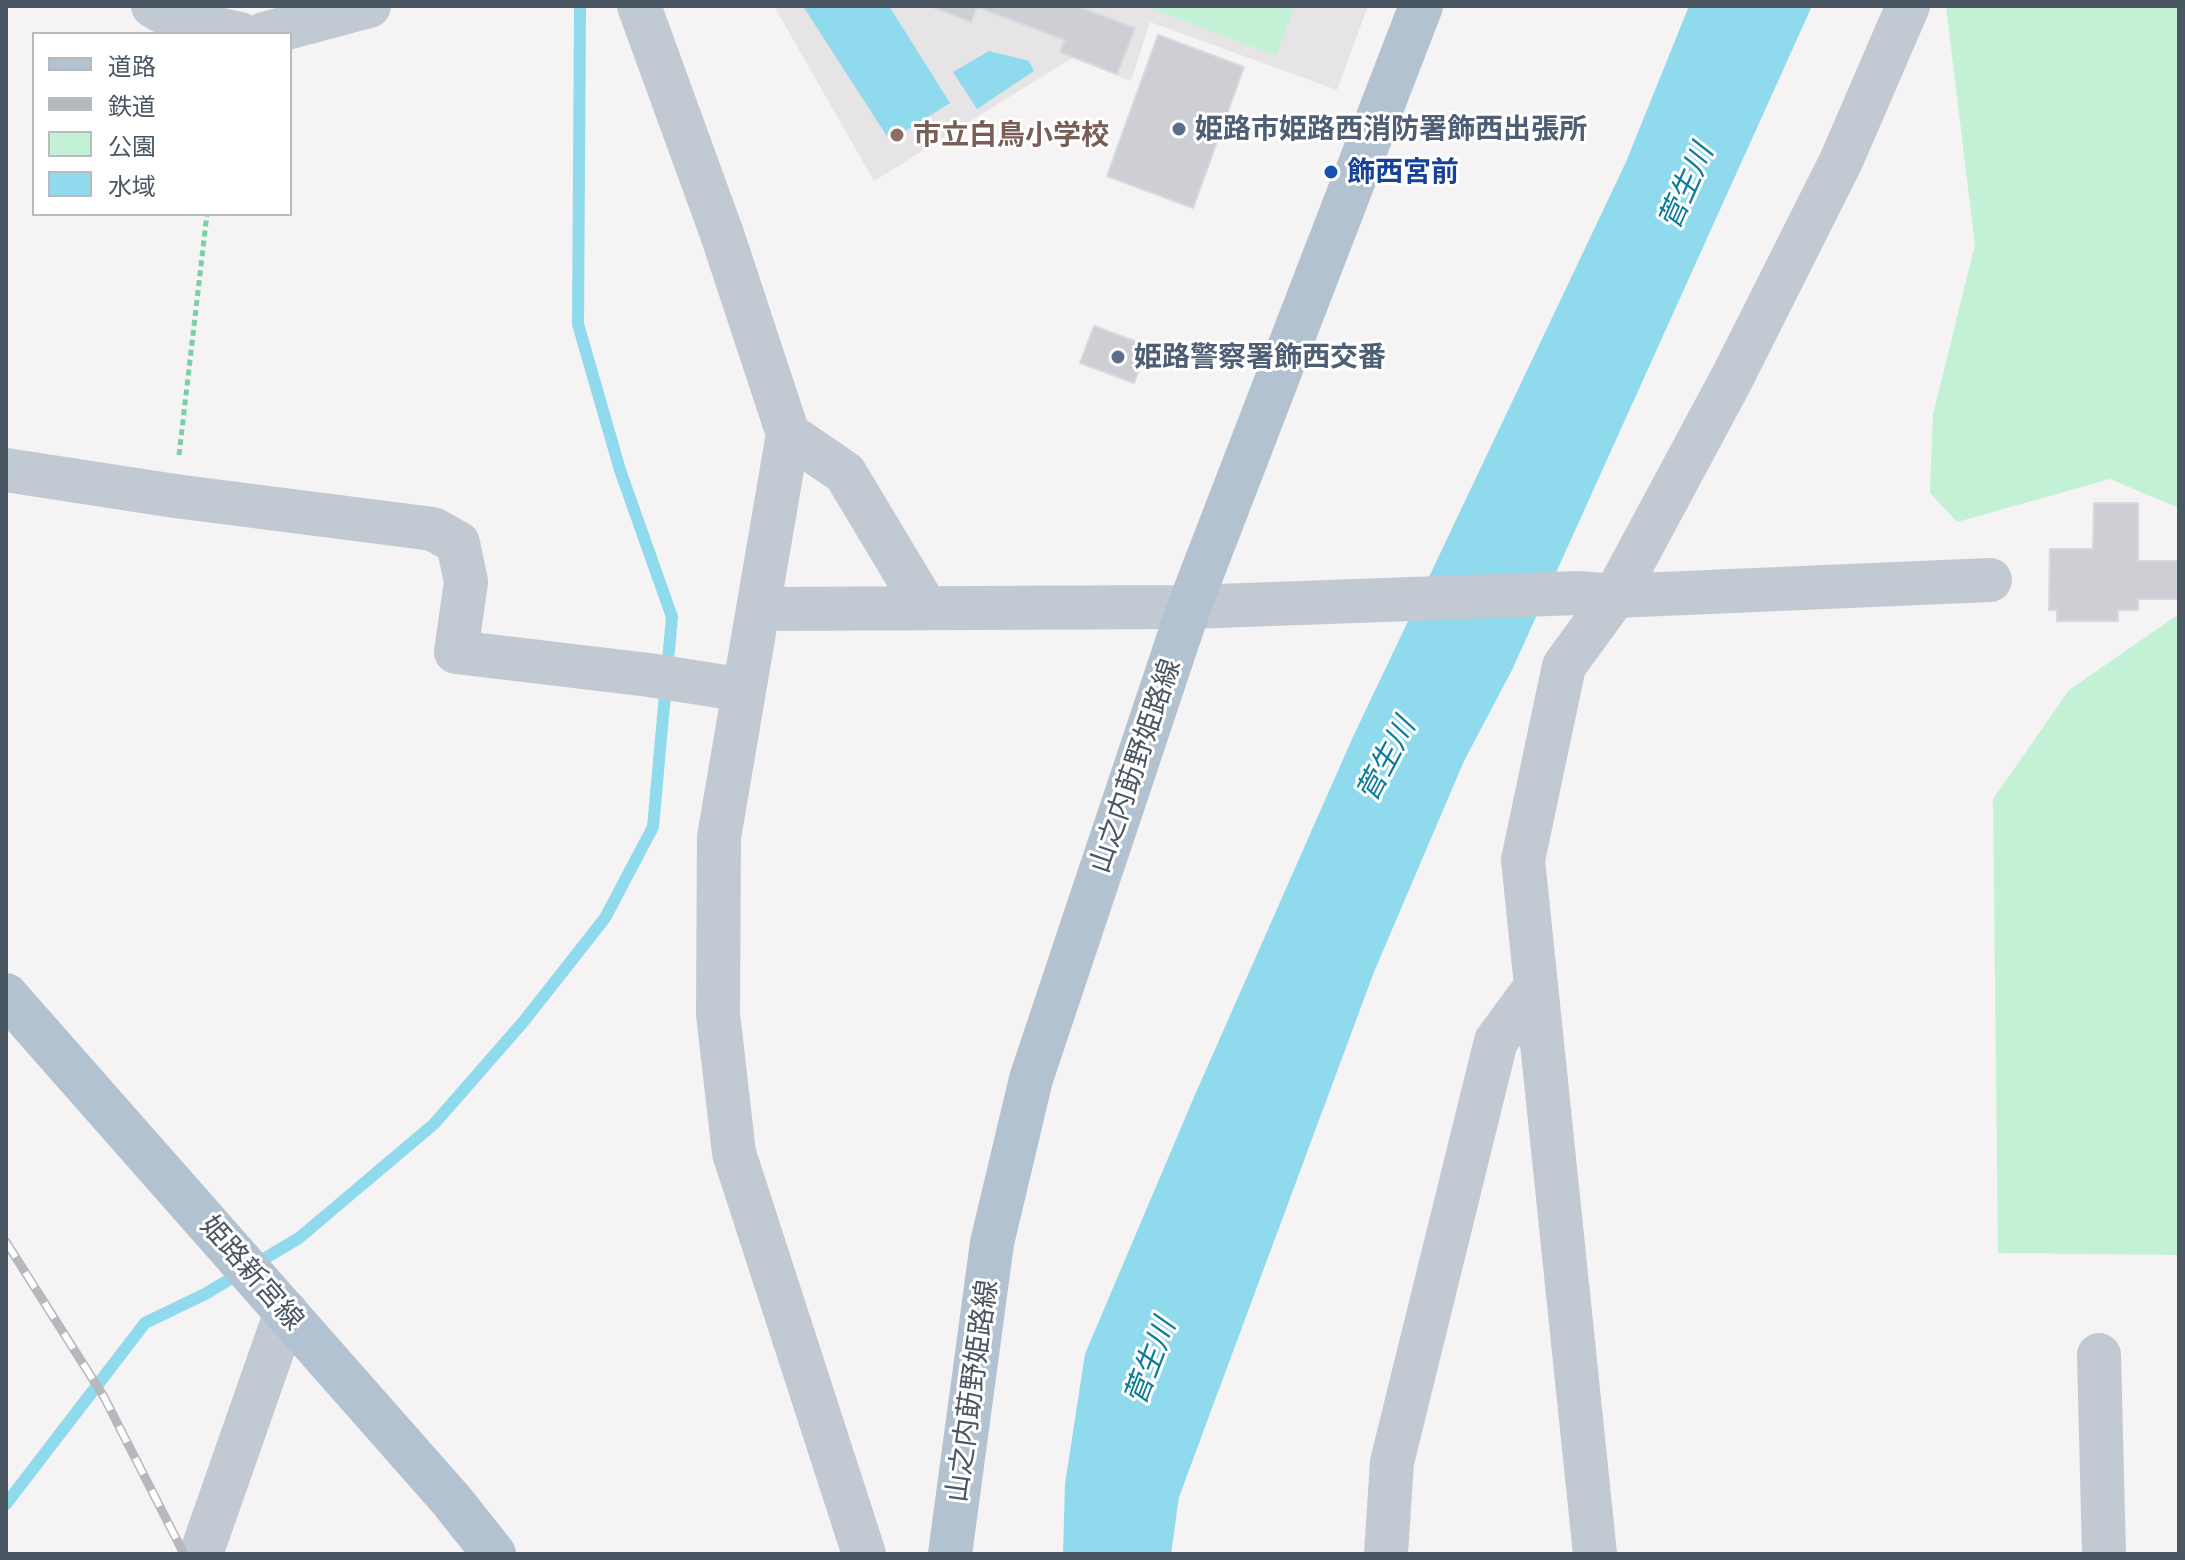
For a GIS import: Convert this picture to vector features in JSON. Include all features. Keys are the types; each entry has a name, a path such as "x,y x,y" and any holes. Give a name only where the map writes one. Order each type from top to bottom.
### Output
{"main road":[{"name":"山之内莇野姫路線","path":"950,1554 992,1243 1031,1079 1421,6"},
{"name":"姫路新宮線","path":"6,995 442,1489 494,1554"}],"street":[{"path":"153,6 177,20 231,32"},
{"path":"272,32 369,6"},
{"path":"639,6 722,234 788,434 719,837 718,1014 734,1153 864,1554"},
{"path":"1595,1554 1523,860 1564,666 1596,594 1732,378 1841,161 1908,6"},
{"path":"788,434 845,473 926,608"},
{"path":"6,470 175,496 433,529 458,543 466,582 456,652 744,690"},
{"path":"758,609 1203,606 1990,580"},
{"path":"1386,1554 1392,1462 1496,1041 1535,988"},
{"path":"201,1554 286,1312"},
{"path":"2099,1355 2104,1554"}],"path":[{"path":"175,496 207,216"}],"shaded area":[{"name":"市立白鳥小学校","path":"774,6 1368,6 1337,90 1150,22 1131,81 1072,58 874,181"}],"green space":[{"path":"1145,6 1295,6 1276,56"},
{"path":"1946,6 2179,6 2179,508 2110,479 1957,522 1930,493 1933,414 1975,245"},
{"path":"2179,614 2179,1255 1998,1253 1993,799 2069,690"}],"water":[{"path":"803,6 889,6 950,103 890,141"},
{"name":"菅生川","path":"1689,6 1812,6 1512,670 1464,761 1374,972 1179,1497 1171,1554 1063,1554 1065,1484 1085,1354 1352,739 1626,162"},
{"path":"989,51 1029,61 1034,71 977,109 953,72"}],"building":[{"path":"930,6 1076,6 1135,28 1117,74 1060,52 1065,40 977,7 971,22"},
{"path":"1158,35 1244,67 1193,208 1107,176"},
{"path":"1094,326 1148,346 1134,383 1080,363"},
{"path":"2094,503 2138,503 2138,561 2179,561 2179,599 2138,599 2138,610 2118,610 2118,621 2057,621 2057,610 2049,610 2050,549 2093,549"}],"waterway":[{"path":"6,1504 145,1323 205,1294 299,1238 434,1124 524,1021 605,918 653,827 672,617 620,470 578,324 580,6"}],"railway":[{"path":"6,1242 104,1397 184,1554"}],"place":[{"name":"姫路市姫路西消防署飾西出張所","path":"1179,129"},
{"name":"市立白鳥小学校","path":"897,135"},
{"name":"飾西宮前","path":"1331,172"},
{"name":"姫路警察署飾西交番","path":"1118,357"}]}
